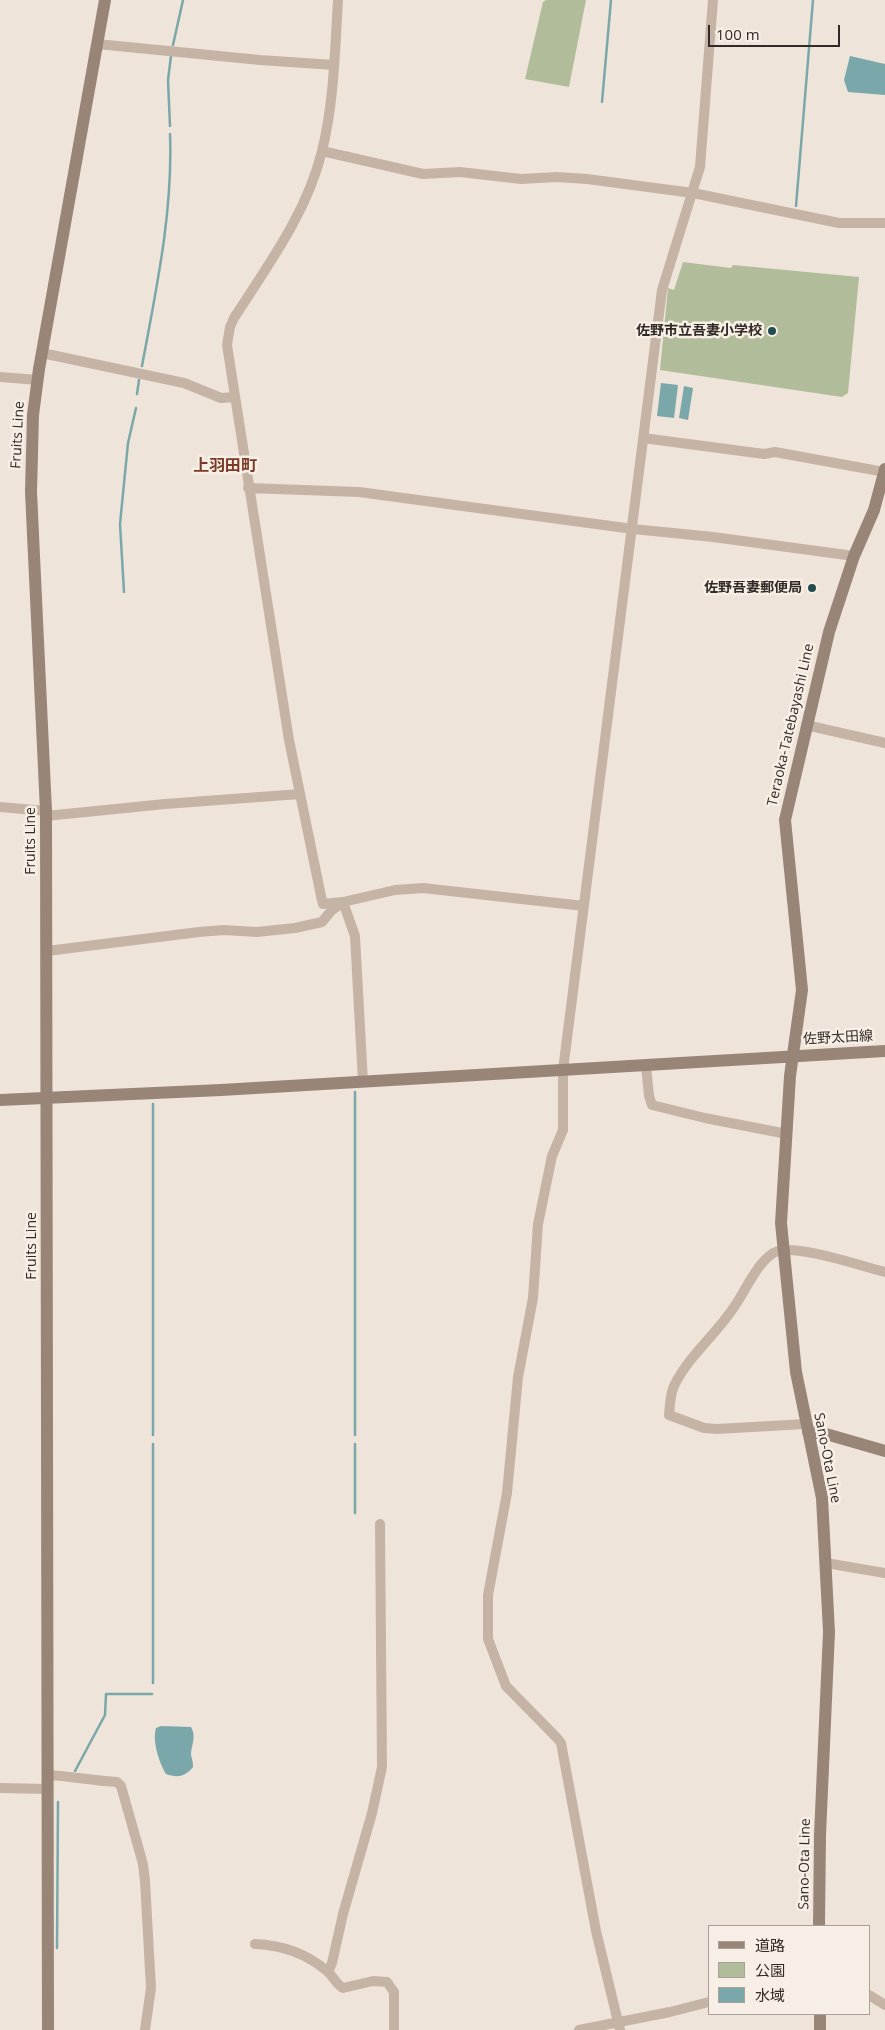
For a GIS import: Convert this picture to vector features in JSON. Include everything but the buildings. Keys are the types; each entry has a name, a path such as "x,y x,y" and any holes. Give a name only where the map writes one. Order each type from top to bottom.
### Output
{"street":[{"name":"Fruits Line","path":"48,2030 46,813 31,492 32,440 42,353 105,0"},
{"path":"338,0 332,93 322,151 305,198 273,260 248,296 230,327 227,345 287,730 323,904 344,902 395,890 423,888 584,906"},
{"path":"620,2026 596,1930 561,1743 506,1686 488,1639 488,1595 507,1493 518,1377 533,1298 538,1224 552,1156 563,1130 563,1070 662,290 700,167 713,0"},
{"path":"97,44 260,60 334,65"},
{"path":"322,151 423,174 460,172 520,179 557,177 587,179 693,193 839,223 885,223"},
{"path":"42,353 184,383 221,398 235,396"},
{"path":"0,376 38,380"},
{"path":"643,438 764,454 775,452 885,471"},
{"name":"Teraoka-Tatebayashi Line","path":"793,1056 801,1002 802,978 785,820 829,632 854,556 874,510 885,471"},
{"path":"248,488 359,492 633,530 854,556"},
{"path":"806,725 885,743"},
{"path":"0,807 46,813 300,794"},
{"path":"46,951 199,932 224,930 257,932 295,928 322,922 331,911 344,902"},
{"path":"344,902 355,936 363,1082"},
{"name":"佐野太田線","path":"0,1100 363,1082 885,1051"},
{"name":"Sano-Ota Line","path":"793,1056 781,1223 796,1372 806,1428 822,1498 829,1632 820,1835 820,1925"},
{"path":"646,1066 649,1096 652,1105 704,1118 787,1134"},
{"path":"885,1272 843,1260 784,1250 775,1252 761,1263 733,1309 689,1361 673,1387 668,1415 704,1428 806,1428 885,1451"},
{"path":"328,1972 332,1963 342,1914 372,1813 382,1766 380,1524"},
{"path":"826,1563 885,1573"},
{"path":"48,1775 67,1776 95,1782 117,1782 121,1786 143,1864 145,1881 151,1988 145,2030"},
{"path":"0,1788 48,1789"},
{"path":"255,1944 290,1950 310,1959 328,1972 343,1988 378,1981 390,1984 394,1992 394,2030"},
{"path":"870,1996 885,2004"},
{"path":"579,2030 620,2026 708,2002"},
{"path":"820,2015 820,2030"}],"green space":[{"path":"546,0 586,0 569,87 525,79 543,2"},
{"path":"683,262 731,268 733,265 859,277 848,393 842,397 660,370 668,288 674,290"}],"water":[{"path":"850,56 885,64 885,95 848,92 844,80"},
{"path":"661,383 678,385 674,418 657,416"},
{"path":"684,386 693,388 688,420 679,418"},
{"path":"161,1726 191,1727 193,1731 194,1738 191,1755 193,1767 184,1775 166,1774 163,1769 155,1739 156,1728"}],"waterway":[{"path":"173,45 183,0"},
{"path":"602,102 611,0"},
{"path":"796,206 813,0"},
{"path":"170,126 168,80 171,56"},
{"path":"142,366 158,280 166,222 169,193 170,134"},
{"path":"137,394 139,380"},
{"path":"124,592 120,524 128,443 136,408"},
{"path":"355,1092 355,1435"},
{"path":"153,1104 153,1435"},
{"path":"153,1444 153,1683"},
{"path":"355,1444 355,1513"},
{"path":"75,1771 105,1715 106,1694 152,1694"},
{"path":"57,1948 58,1802"}],"place":[{"name":"佐野市立吾妻小学校","path":"772,331"},
{"name":"佐野吾妻郵便局","path":"812,588"}],"district":[{"name":"上羽田町","path":"225,466"}]}
